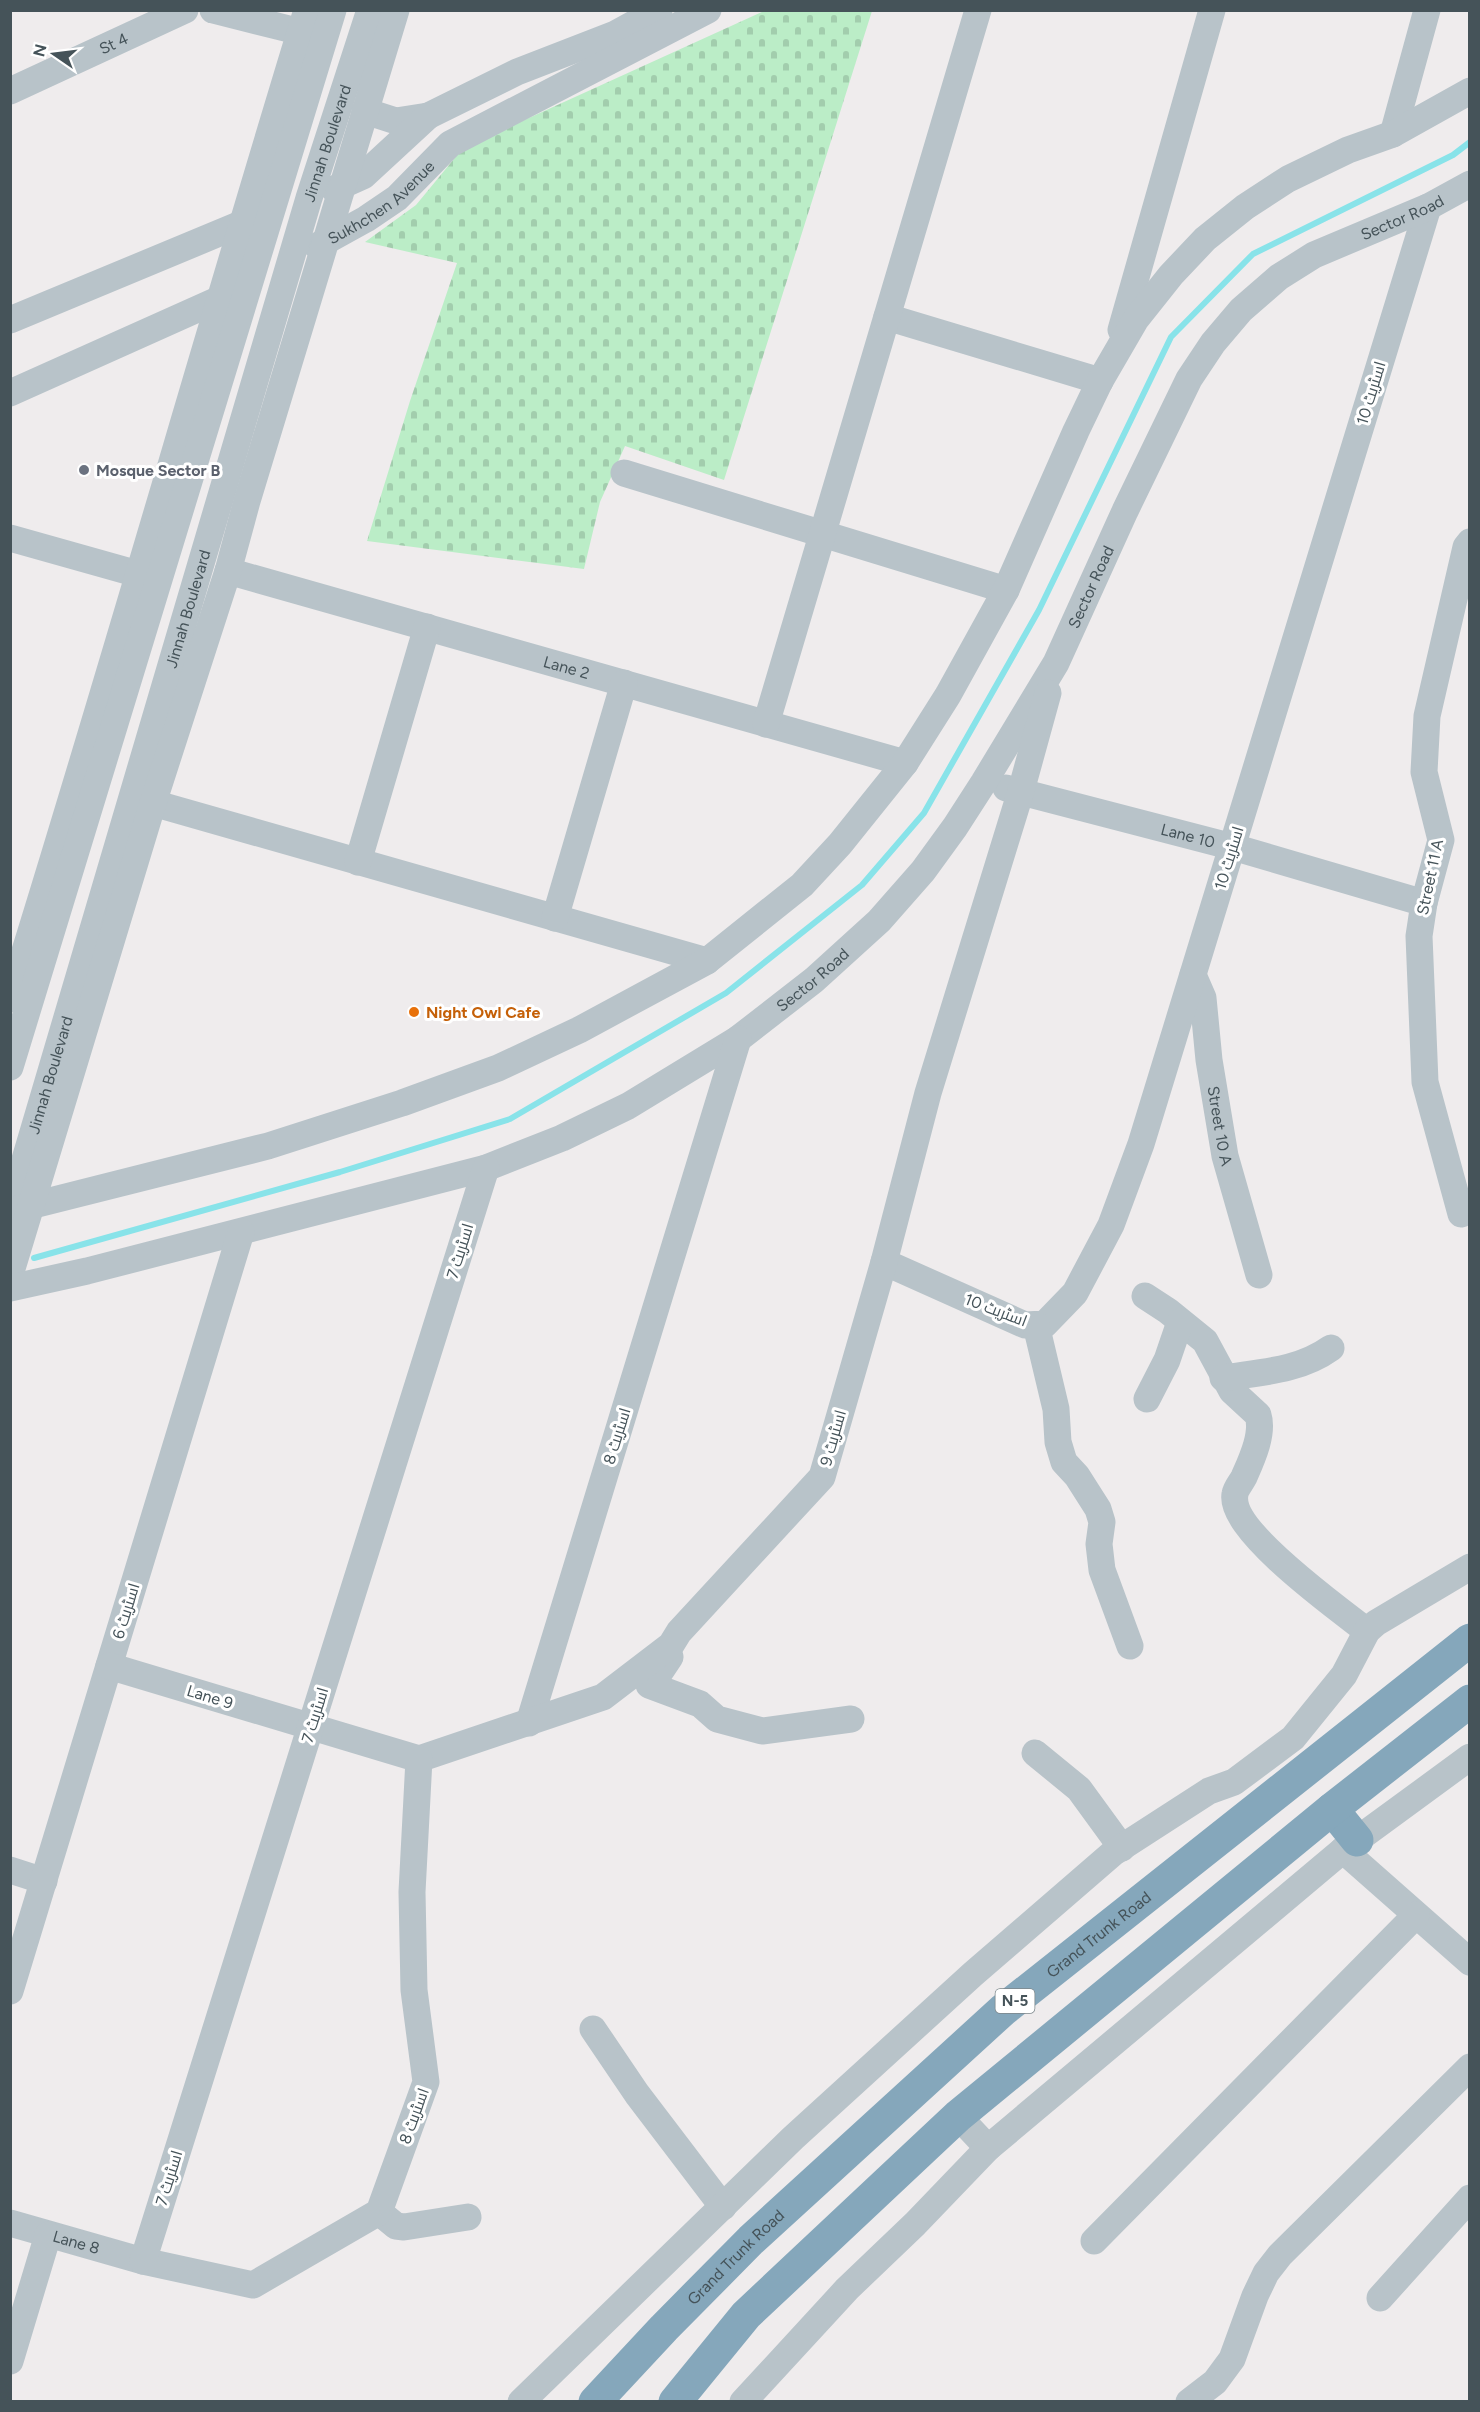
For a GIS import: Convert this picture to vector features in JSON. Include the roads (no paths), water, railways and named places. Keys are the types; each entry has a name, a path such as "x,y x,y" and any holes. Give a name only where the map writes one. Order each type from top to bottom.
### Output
{"highway":[{"name":"Grand Trunk Road","path":"595,2402 751,2240 1003,2010 1470,1640"},
{"path":"675,2402 746,2315 958,2116 1332,1809 1470,1701"},
{"path":"1332,1809 1350,1845"}],"street":[{"name":"St 4","path":"10,91 184,10"},
{"path":"10,999 138,574 178,479 221,298 304,21 213,10"},
{"name":"Jinnah Boulevard","path":"10,1067 178,479 250,286 333,10"},
{"name":"Jinnah Boulevard","path":"18,1208 235,495 291,258 370,10"},
{"path":"10,1275 18,1208 228,571 235,495 326,241 396,10"},
{"name":"Sukhchen Avenue","path":"10,320 242,223 272,214 363,176 428,116 618,22 659,10"},
{"name":"Sukhchen Avenue","path":"10,393 250,286 291,258 358,224 397,198 450,144 708,10"},
{"path":"766,724 978,10"},
{"path":"1113,357 1212,10"},
{"path":"1393,134 1427,10"},
{"path":"18,1208 268,1146 402,1103 498,1068 579,1030 707,961 802,885 840,844 905,763 948,695 1006,590 1076,431 1113,357 1136,319 1171,275 1205,239 1245,207 1288,179 1348,150 1393,134 1470,91"},
{"path":"365,111 396,120 428,116"},
{"name":"Sector Road","path":"10,1288 241,1232 486,1168 562,1138 628,1106 738,1039 814,980 879,921 923,871 984,782 1056,663 1125,511 1189,379 1213,343 1241,310 1288,271 1314,255 1428,207 1470,184"},
{"name":"اسٹریٹ 10","path":"884,1262 1025,1325 1045,1324 1075,1293 1111,1225 1141,1144 1428,207"},
{"path":"887,316 1100,381"},
{"path":"624,474 1006,590"},
{"name":"Street 11 A","path":"1461,1214 1425,1082 1419,936 1424,903 1441,840 1424,772 1427,716 1466,547 1470,542"},
{"path":"14,544 138,574"},
{"name":"Lane 2","path":"228,571 905,763"},
{"path":"358,862 426,627"},
{"name":"اسٹریٹ 9","path":"529,1723 603,1697 671,1645 686,1624 822,1477 884,1262 928,1093 1021,791 1056,663"},
{"path":"555,918 624,683"},
{"name":"Lane 10","path":"984,782 1233,847 1424,903"},
{"path":"153,803 707,961"},
{"name":"Street 10 A","path":"1193,975 1203,998 1209,1060 1225,1156 1259,1275"},
{"name":"اسٹریٹ 8","path":"529,1723 738,1039"},
{"name":"اسٹریٹ 7","path":"143,2261 486,1168"},
{"name":"اسٹریٹ 6","path":"10,1991 241,1232"},
{"path":"1145,1296 1205,1341 1232,1391 1258,1415 1260,1421 1255,1449 1235,1493 1236,1504 1253,1532 1289,1570 1367,1631"},
{"path":"1147,1399 1167,1360 1180,1322"},
{"path":"1036,1325 1056,1409 1058,1442 1064,1462 1077,1476 1098,1509 1102,1522 1099,1544 1102,1570 1130,1646"},
{"path":"1223,1378 1289,1368 1310,1361 1331,1347"},
{"path":"520,2402 793,2138 973,1974 1122,1848 1209,1791 1234,1782 1293,1738 1344,1675 1367,1631 1376,1623 1470,1567"},
{"path":"671,1645 672,1653 666,1665 651,1677 649,1685 700,1704 717,1719 762,1731 851,1719"},
{"name":"Lane 9","path":"109,1666 310,1728"},
{"path":"310,1728 419,1759 529,1723"},
{"path":"1035,1753 1079,1789 1122,1848"},
{"path":"742,2402 847,2289 915,2224 988,2148 1350,1845 1470,1757"},
{"name":"اسٹریٹ 8","path":"379,2212 426,2082 414,1979 412,1892 419,1759"},
{"path":"1234,1782 1247,1816"},
{"path":"1350,1845 1416,1915 1470,1962"},
{"path":"10,1870 44,1881"},
{"path":"1094,2241 1416,1915"},
{"path":"593,2029 637,2094 723,2207"},
{"path":"1189,2402 1215,2382 1232,2359 1254,2296 1266,2273 1280,2255 1470,2067"},
{"path":"958,2116 988,2148"},
{"path":"1380,2298 1470,2198"},
{"path":"143,2261 253,2285 379,2212 396,2226 404,2227 468,2217"},
{"name":"Lane 8","path":"10,2223 143,2261"},
{"path":"10,2361 48,2235"}],"waterway":[{"path":"34,1258 340,1172 510,1119 726,993 862,885 924,813 1039,610 1171,337 1253,254 1453,155 1470,142"}],"place":[{"name":"Mosque Sector B","path":"84,470"},
{"name":"Night Owl Cafe","path":"414,1012"}]}
